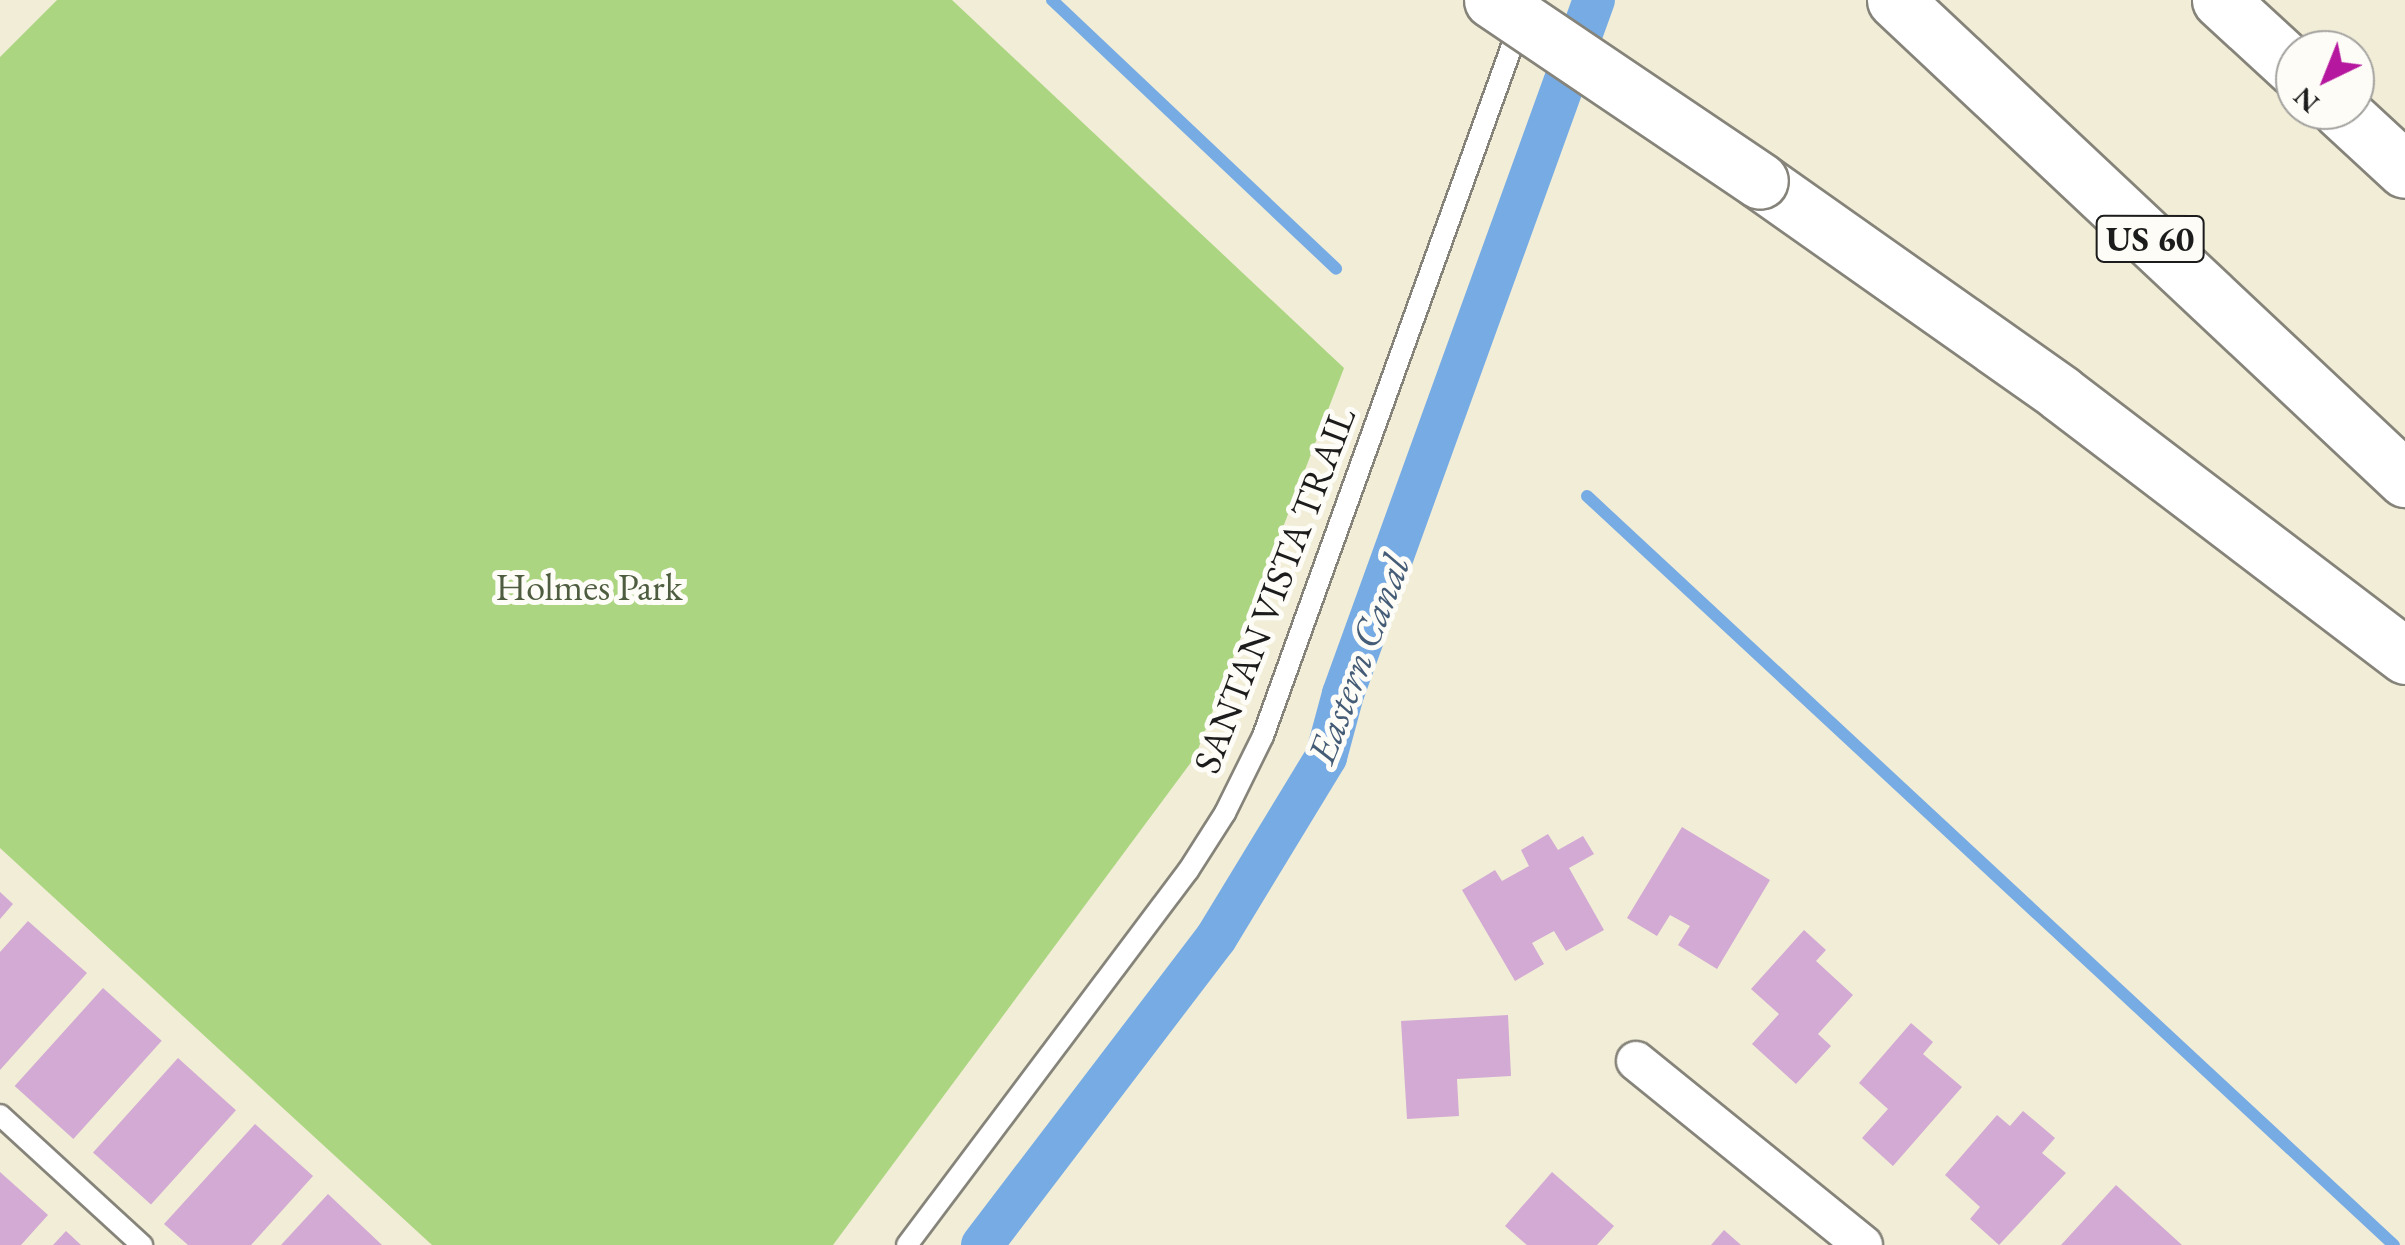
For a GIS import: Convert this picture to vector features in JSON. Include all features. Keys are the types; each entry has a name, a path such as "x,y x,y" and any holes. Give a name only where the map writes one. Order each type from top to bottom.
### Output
{"highway":[{"path":"1492,0 1760,181 2060,394 2405,656"},
{"name":"US 60","path":"1895,0 2405,479"},
{"path":"2220,0 2275,51"},
{"path":"2362,130 2405,170"}],"street":[{"path":"1636,1062 1863,1245"}],"lane":[{"name":"SANTAN VISTA TRAIL","path":"907,1245 1188,871 1225,813 1262,736 1528,0"},
{"path":"0,1115 142,1245"}],"green space":[{"name":"Holmes Park","path":"57,0 952,0 1344,368 1195,757 833,1245 432,1245 0,848 0,57"}],"building":[{"path":"1682,827 1770,880 1717,969 1678,945 1690,926 1670,915 1657,936 1627,918"},
{"path":"1548,834 1558,850 1583,836 1594,854 1569,868 1604,930 1566,951 1554,931 1532,943 1544,964 1515,981 1462,890 1495,870 1502,881 1529,866 1521,850"},
{"path":"0,892 13,904 0,919"},
{"path":"28,921 87,973 0,1070 0,952"},
{"path":"1804,930 1826,950 1816,961 1853,995 1818,1034 1831,1046 1796,1084 1752,1044 1779,1014 1751,989"},
{"path":"103,988 162,1041 73,1139 15,1086"},
{"path":"1508,1015 1511,1076 1457,1079 1459,1116 1407,1119 1401,1021"},
{"path":"1911,1023 1933,1042 1923,1054 1962,1087 1893,1166 1862,1138 1888,1109 1859,1083"},
{"path":"178,1058 236,1110 151,1205 93,1152"},
{"path":"2023,1111 2055,1138 2042,1153 2066,1173 1999,1245 1970,1219 1980,1207 1945,1175 1997,1115 2010,1126"},
{"path":"255,1124 313,1176 251,1245 188,1245 164,1224"},
{"path":"0,1172 48,1215 21,1245 0,1245"},
{"path":"1552,1172 1614,1226 1597,1245 1527,1245 1505,1226"},
{"path":"2116,1185 2182,1245 2061,1245"},
{"path":"328,1194 382,1245 281,1245"},
{"path":"1724,1230 1741,1245 1711,1245"},
{"path":"66,1231 81,1245 53,1245"}],"waterway":[{"path":"1052,0 1336,269"},
{"name":"Eastern Canal","path":"982,1245 1216,938 1326,757 1343,694 1594,0"},
{"path":"1587,496 2394,1245"}]}
